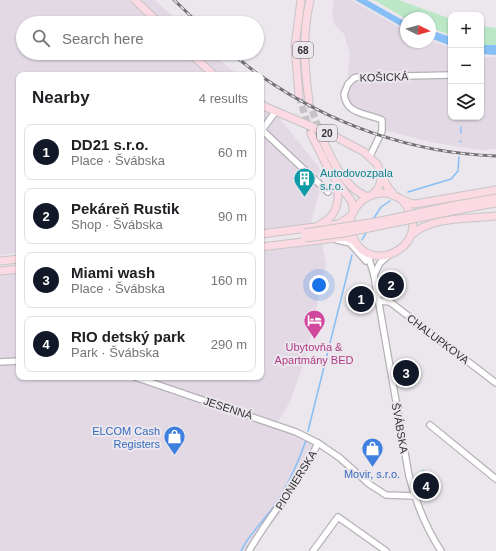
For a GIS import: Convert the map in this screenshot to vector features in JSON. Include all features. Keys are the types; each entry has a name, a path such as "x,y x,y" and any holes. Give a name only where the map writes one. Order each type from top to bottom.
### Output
{"main road":[{"path":"135,0 152,16"},
{"name":"68","path":"299,96 294,46 301,0"},
{"name":"68","path":"309,101 303,47 310,0"},
{"path":"198,60 211,72"},
{"name":"20","path":"264,106 336,137 370,156 377,164 387,186 398,197"},
{"path":"311,134 322,160 352,202 350,229 355,241 363,250 375,255 389,255 401,249 411,235 424,226 443,221 496,216"},
{"path":"322,138 332,158 345,178 357,192 370,196"},
{"path":"370,196 378,189 383,175"},
{"path":"264,237 306,233 324,223 334,214 338,206 339,198 337,183"},
{"path":"264,243 338,224 352,214 362,200 370,196 379,194 398,197 408,203 415,204 496,190"},
{"path":"398,197 411,213 417,217 443,221"},
{"path":"264,234 350,231 496,198"},
{"path":"456,208 496,203"},
{"path":"411,213 413,222 411,235"},
{"path":"264,247 345,236 355,241"},
{"path":"0,260 16,259"},
{"path":"0,271 16,269"}],"street":[{"name":"KOŠICKÁ","path":"370,156 380,136 383,125 382,120 356,112 348,106 344,94 351,81 359,77 448,75"},
{"path":"264,125 276,111"},
{"path":"264,132 328,192"},
{"path":"328,239 343,240 350,244 364,258 374,275"},
{"name":"ŠVÁBSKA","path":"363,250 369,259 374,275 409,476 414,496 428,528 441,551"},
{"path":"374,275 380,263 389,255"},
{"name":"CHALUPKOVA","path":"378,301 390,302 496,383"},
{"path":"0,362 16,361"},
{"name":"JESENNÁ","path":"144,380 250,415 318,443"},
{"path":"430,425 496,479"},
{"name":"PIONIERSKA","path":"249,551 291,490 318,443 340,458 369,484 386,495 414,496"},
{"path":"312,551 338,517 386,551"}],"shaded area":[{"path":"0,0 155,0 172,16 16,16 16,60 220,60 234,72 16,72 16,253 0,255"},
{"path":"334,0 351,0 400,28 400,48 436,48 436,42 448,47 448,120 484,120 484,57 496,57 496,149 480,150 430,142 384,130 384,121 348,108 347,81 350,54 344,34 334,24 332,13"},
{"path":"264,99 324,174 311,224 264,230"},
{"path":"322,244 326,264 305,359 290,402 277,423 319,443 311,463 285,507 250,551 0,551 0,275 16,273 16,380 264,380 264,252"}],"green space":[{"path":"374,0 399,0 432,12 400,12 400,15"},
{"path":"436,14 448,18 448,34 436,30"},
{"path":"484,26 496,28 496,45 484,45"},
{"path":"423,469 436,480 426,494 421,492 418,475"}],"water":[{"path":"355,0 367,0 400,19 400,26"},
{"path":"436,32 448,36 448,45 436,40"},
{"path":"484,45 496,45 496,55 484,54"}],"waterway":[{"path":"461,127 461,133"},
{"path":"408,192 451,179 458,171 459,157"},
{"path":"372,221 381,207 390,201"},
{"path":"362,240 367,231"},
{"path":"308,431 352,255"},
{"path":"241,551 248,539 270,512 284,490 296,466 306,440"}],"tunnel":[{"path":"299,96 311,134"},
{"path":"309,101 322,138"}],"railway":[{"path":"174,0 191,16"},
{"path":"240,60 255,72"},
{"path":"264,78 287,93 315,108 343,122 372,133 433,149 464,154 496,156"}],"place":[{"name":"Autodovozpala s.r.o.","path":"305,198"},
{"name":"Pekáreň Rustik","path":"391,285"},
{"name":"DD21 s.r.o.","path":"361,299"},
{"name":"Ubytovňa & Apartmány BED","path":"314,340"},
{"name":"Miami wash","path":"406,373"},
{"name":"ELCOM Cash Registers","path":"175,456"},
{"name":"Movir, s.r.o.","path":"372,468"},
{"name":"RIO detský park","path":"426,486"}]}
